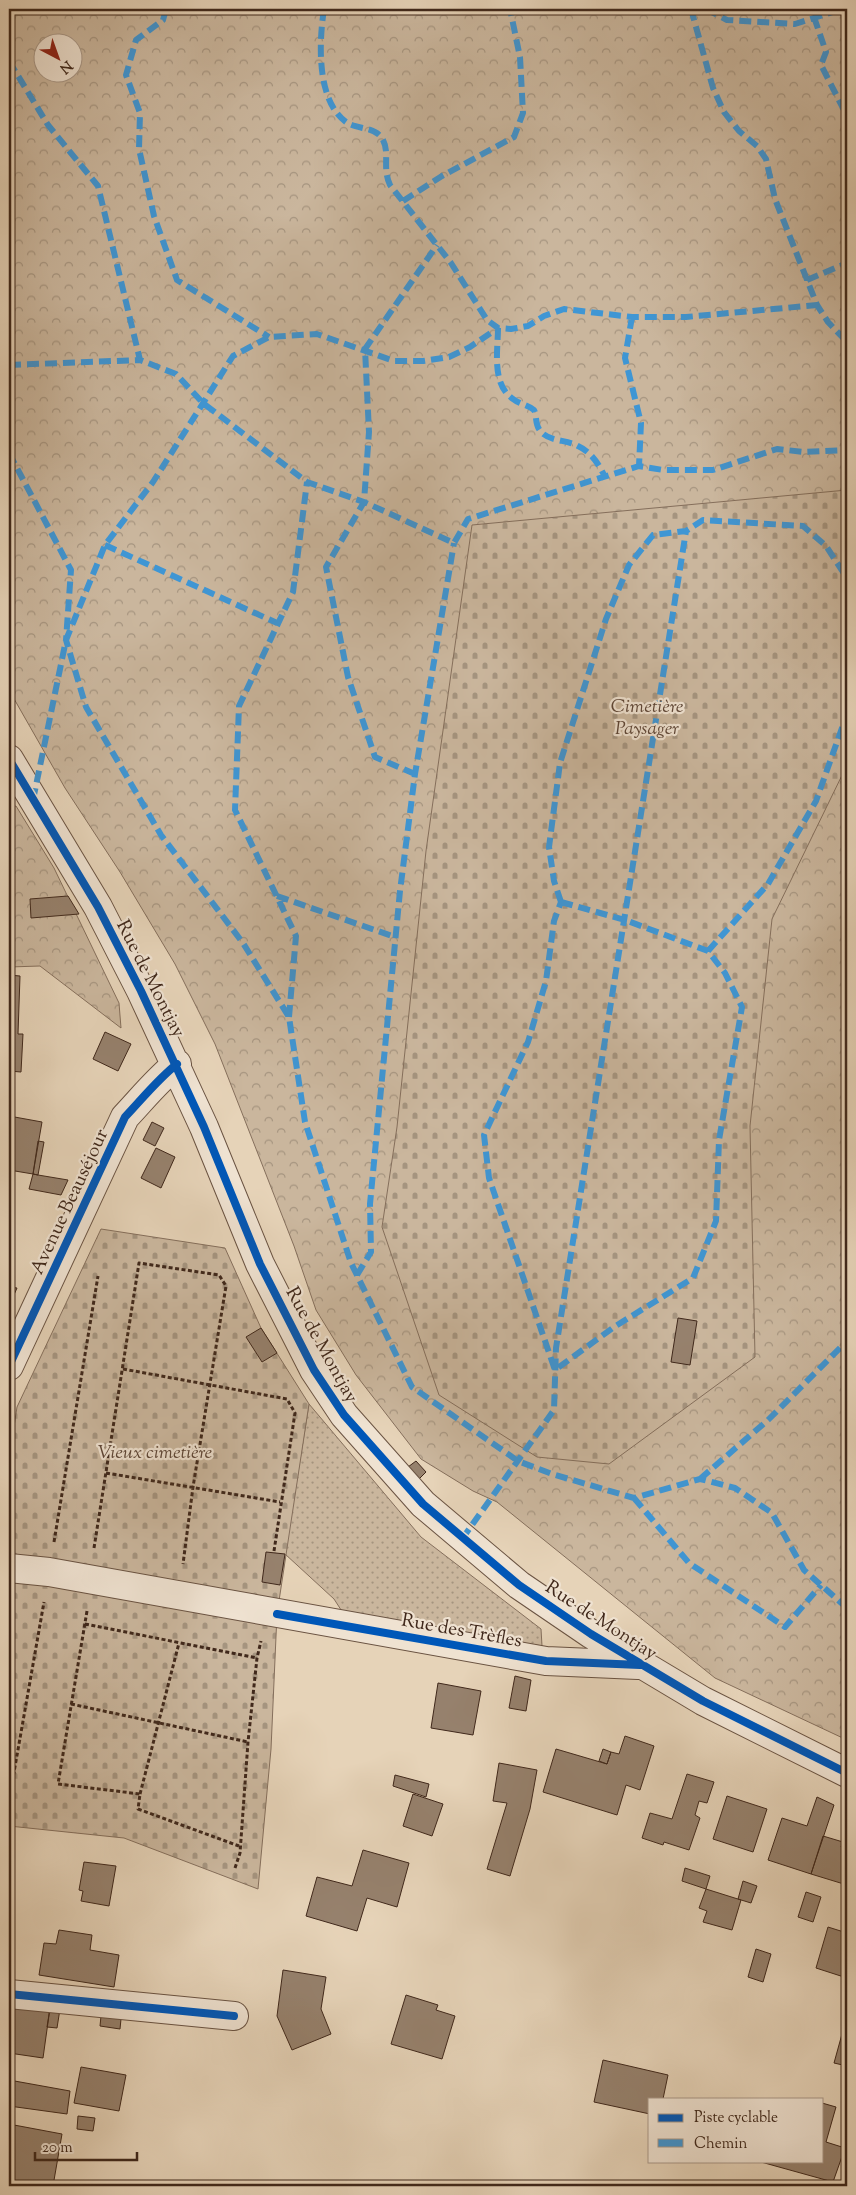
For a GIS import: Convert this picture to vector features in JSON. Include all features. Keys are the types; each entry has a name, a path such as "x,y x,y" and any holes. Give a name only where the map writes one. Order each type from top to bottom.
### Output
{"street":[{"name":"Rue de Montjay","path":"9,759 98,907 176,1064 260,1264 314,1370 344,1415 422,1504 519,1585 591,1634 703,1701 847,1773"},
{"name":"Avenue Beauséjour","path":"9,1366 125,1116 155,1086 162,1076 176,1064"},
{"name":"Rue des Trèfles","path":"9,1568 49,1572 179,1597 546,1661 642,1666"},
{"path":"9,1994 234,2016"}],"path":[{"path":"140,1794 58,1784 85,1624 106,1473 139,1263 220,1275 226,1286 193,1487 179,1597"},
{"path":"10,1795 98,1276"},
{"path":"122,1368 288,1399 295,1413 274,1551"},
{"path":"106,1473 280,1502"},
{"path":"235,1868 240,1853 239,1846 248,1742 257,1658 272,1613"},
{"path":"85,1624 257,1658"},
{"path":"179,1643 140,1794 138,1809 239,1846"},
{"path":"71,1704 248,1742"}],"green space":[{"path":"9,9 847,9 847,1740 715,1678 497,1502 473,1491 421,1459 356,1375 316,1310 294,1246 215,1044 175,964 120,872 65,788 9,690"},
{"name":"Cimetière Paysager","path":"847,490 847,765 772,919 750,1126 755,1357 609,1464 537,1457 439,1395 382,1227 397,1127 426,851 472,525"},
{"path":"16,806 54,868 119,1003 121,1028 40,966 9,967 9,807"},
{"name":"Vieux cimetière","path":"101,1229 225,1248 261,1328 309,1404 277,1614 271,1749 258,1889 124,1838 9,1826 9,1459 17,1407"},
{"path":"309,1404 421,1537 541,1629 542,1646 345,1616 334,1599 285,1554"}],"building":[{"path":"68,896 79,914 31,918 30,899"},
{"path":"9,975 20,976 18,1034 23,1034 21,1072 9,1071"},
{"path":"105,1032 131,1044 118,1071 93,1059"},
{"path":"9,1116 42,1122 33,1174 9,1170"},
{"path":"152,1122 164,1128 155,1146 143,1140"},
{"path":"38,1141 44,1142 38,1175 33,1174"},
{"path":"156,1148 175,1157 161,1188 141,1178"},
{"path":"33,1174 68,1180 61,1195 29,1189"},
{"path":"9,1287 17,1288 9,1306"},
{"path":"678,1318 697,1321 690,1365 671,1362"},
{"path":"261,1328 277,1353 262,1362 246,1337"},
{"path":"416,1461 426,1472 419,1479 408,1467"},
{"path":"266,1552 285,1554 280,1585 262,1582"},
{"path":"515,1676 531,1680 526,1711 509,1708"},
{"path":"438,1683 481,1691 473,1735 431,1728"},
{"path":"625,1736 654,1746 640,1790 626,1785 617,1815 543,1792 556,1749 607,1764 611,1752 619,1754"},
{"path":"603,1749 611,1752 607,1764 599,1761"},
{"path":"499,1763 537,1770 530,1809 510,1876 487,1869 507,1803 493,1801"},
{"path":"687,1774 714,1782 707,1803 699,1801 695,1815 700,1818 689,1850 664,1842 663,1845 642,1838 650,1813 672,1819"},
{"path":"395,1775 429,1784 426,1797 393,1786"},
{"path":"413,1794 443,1804 432,1836 403,1826"},
{"path":"727,1796 767,1809 753,1852 713,1839"},
{"path":"817,1797 834,1805 811,1874 768,1860 782,1818 807,1826"},
{"path":"823,1836 843,1842 841,1847 847,1849 847,1885 811,1874"},
{"path":"363,1850 409,1863 397,1907 367,1898 357,1931 306,1916 317,1877 352,1886"},
{"path":"84,1862 116,1866 109,1906 81,1901 83,1891 79,1890"},
{"path":"685,1868 710,1876 706,1889 682,1881"},
{"path":"743,1881 757,1886 751,1903 738,1899"},
{"path":"706,1889 741,1900 732,1930 703,1922 707,1911 699,1908"},
{"path":"806,1892 821,1897 813,1922 798,1917"},
{"path":"828,1927 847,1933 847,1978 816,1968"},
{"path":"59,1930 92,1935 90,1950 119,1955 114,1987 39,1975 44,1943 56,1944"},
{"path":"756,1949 771,1954 763,1982 748,1977"},
{"path":"283,1970 326,1977 321,2009 331,2034 292,2050 277,2016"},
{"path":"406,1995 438,2005 436,2010 455,2016 442,2059 391,2044"},
{"path":"9,2002 50,2008 43,2058 9,2053"},
{"path":"50,2008 60,2009 57,2028 47,2027"},
{"path":"101,2016 121,2019 120,2029 100,2026"},
{"path":"847,2016 847,2066 834,2063"},
{"path":"603,2060 668,2075 663,2098 648,2098 648,2114 594,2102"},
{"path":"81,2067 126,2075 119,2111 74,2103"},
{"path":"9,2080 70,2091 67,2114 9,2106"},
{"path":"824,2104 836,2107 826,2142 845,2148 833,2182 761,2162 824,2162"},
{"path":"78,2116 95,2118 93,2131 77,2129"},
{"path":"14,2125 62,2134 53,2186 9,2186 9,2158"}],"marked path":[{"path":"166,9 163,20 136,40 126,75 140,113 139,149 154,216 177,280 269,337"},
{"path":"324,9 321,53 322,69 329,100 336,112 346,122 376,132 383,140 390,185 451,263 487,320 498,328 511,329 528,326 544,316 564,309 632,317 686,317 817,305"},
{"path":"403,201 442,176 514,137 523,113 520,57 510,9"},
{"path":"691,9 713,88 724,112 739,131 757,146 766,159 775,199 817,305 828,322 847,342"},
{"path":"706,9 727,20 795,24 842,9"},
{"path":"814,17 826,52 821,65 847,116"},
{"path":"9,61 48,125 98,186 140,360 176,374 203,403 307,482 364,502 454,543 468,519 639,466 663,470 713,470 777,449 804,452 847,450"},
{"path":"415,774 375,757 348,677 326,567 364,502 369,432 365,349 437,245"},
{"path":"807,280 847,263"},
{"path":"632,317 625,358 641,423 639,466"},
{"path":"498,328 497,366 501,385 506,393 515,401 534,410 536,422 542,433 551,438 583,448 594,458 604,475"},
{"path":"33,800 66,640 105,545 153,482 233,356 269,337 317,334 394,361 423,361 449,357 470,347 498,328"},
{"path":"9,365 140,360"},
{"path":"9,453 71,570 66,640 86,707 161,835 243,943 289,1017 305,1122 351,1263 412,1387 518,1461 552,1474 634,1498 700,1479 735,1488 772,1513 804,1570 847,1608"},
{"path":"289,1017 296,936 235,810 239,706 293,592 307,482"},
{"path":"561,902 554,881 549,847 560,763 606,619 629,565 653,535 686,531 703,520 803,526 826,546 847,578"},
{"path":"462,1539 554,1410 556,1348 686,531"},
{"path":"357,1275 371,1252 370,1204 400,891 415,774 454,543"},
{"path":"105,545 277,623"},
{"path":"708,951 768,884 816,801 847,714"},
{"path":"277,896 395,937"},
{"path":"561,902 625,920 708,951 725,973 742,1007 719,1140 716,1221 693,1278 614,1327 555,1370 489,1178 484,1135 528,1042 546,981 554,921 561,902"},
{"path":"700,1479 768,1420 847,1341"},
{"path":"634,1498 689,1563 785,1627 821,1585"}],"cycle path":[{"path":"9,759 98,907 141,991 204,1127 260,1264 314,1370 344,1415 423,1504 519,1585 591,1634 703,1701 847,1773"},
{"path":"9,1366 125,1117 177,1064"},
{"path":"277,1614 546,1661 640,1665"},
{"path":"9,1994 234,2016"}]}
